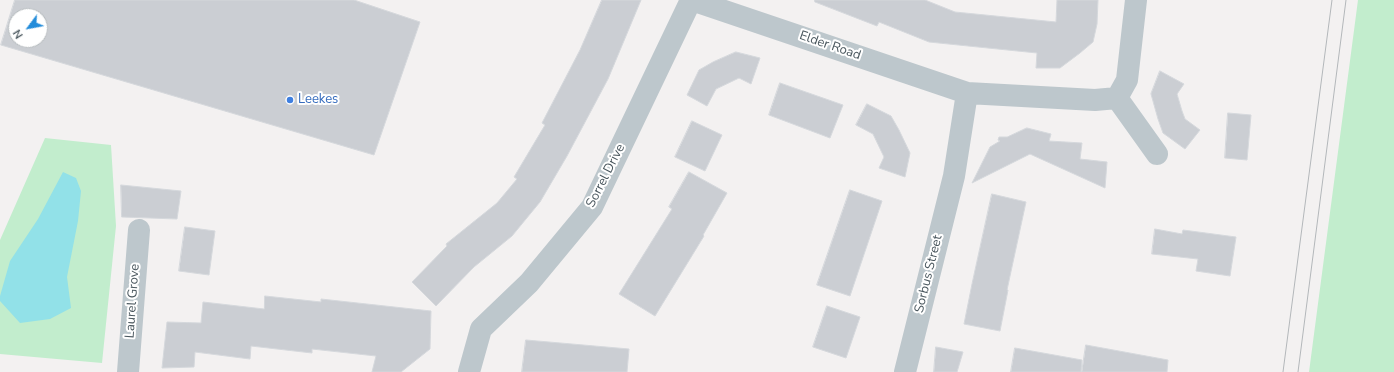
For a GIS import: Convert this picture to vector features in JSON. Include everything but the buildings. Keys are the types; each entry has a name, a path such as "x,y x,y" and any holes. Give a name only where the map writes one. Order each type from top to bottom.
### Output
{"street":[{"name":"Elder Road","path":"691,0 967,93 1095,100 1117,98"},
{"name":"Sorrel Drive","path":"469,372 482,329 529,283 592,207 691,0"},
{"path":"1136,0 1127,80 1117,98 1157,154"},
{"name":"Sorbus Street","path":"905,372 954,176 967,93"},
{"name":"Laurel Grove","path":"128,372 139,230"}],"green space":[{"path":"1358,0 1394,0 1394,372 1309,372"},
{"path":"45,138 111,145 116,226 102,363 0,354 0,240"}],"water":[{"path":"63,172 76,178 81,191 78,221 67,277 71,308 50,319 20,323 0,301 0,296 10,261 38,219"}],"tram line":[{"path":"1283,372 1332,0"},
{"path":"1298,372 1346,0"}],"place":[{"name":"Leekes","path":"290,100"}]}
